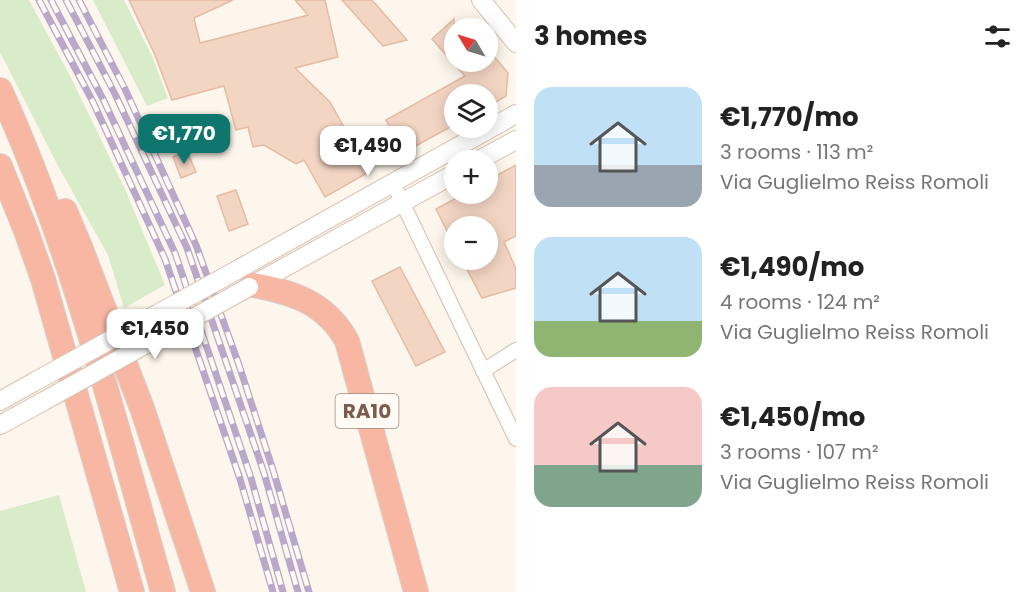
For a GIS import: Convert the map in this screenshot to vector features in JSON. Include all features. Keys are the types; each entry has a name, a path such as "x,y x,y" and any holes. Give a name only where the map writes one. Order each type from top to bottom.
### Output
{"highway":[{"path":"0,90 20,134 59,235 163,592"},
{"path":"20,134 48,178 80,244 142,408 203,592"},
{"path":"0,166 43,279 132,592"},
{"name":"RA10","path":"246,281 278,290 312,304 325,312 338,325 347,341 416,592"}],"main road":[{"path":"481,0 516,43"},
{"path":"0,425 246,281 393,183 514,112"},
{"path":"497,150 516,140"},
{"path":"0,401 34,382 246,281 444,179"}],"street":[{"path":"393,183 516,439"},
{"path":"483,370 516,350"}],"green space":[{"path":"0,0 29,0 70,76 125,189 165,285 124,308 108,255 58,166 0,52"},
{"path":"93,0 124,0 152,56 168,98 147,106"},
{"path":"59,495 86,592 0,592 0,511"}],"building":[{"path":"129,0 233,0 194,18 200,43 308,15 295,0 325,0 338,57 295,68 330,102 369,172 325,197 304,160 296,164 264,145 253,147 248,127 236,130 224,86 172,100 155,55"},
{"path":"342,0 372,0 407,40 383,46"},
{"path":"444,28 444,52 432,39"},
{"path":"498,61 508,73 506,96 498,101 498,84 451,84 465,76 461,72 498,72"},
{"path":"444,88 444,130 410,149 406,141 399,144 386,120"},
{"path":"187,151 196,172 181,178 173,157"},
{"path":"516,165 516,236 504,242 516,269 516,288 482,298 467,270 498,270 498,216 444,216 444,225 436,209 445,204 498,204 498,175"},
{"path":"236,190 248,224 229,231 217,196"},
{"path":"400,267 445,352 416,366 372,281"}],"railway":[{"path":"39,0 93,102 165,259 240,479 273,592"},
{"path":"51,0 103,99 175,253 251,478 283,592"},
{"path":"66,0 115,94 187,248 264,473 298,592"},
{"path":"79,0 125,89 196,245 239,365 309,592"}]}
